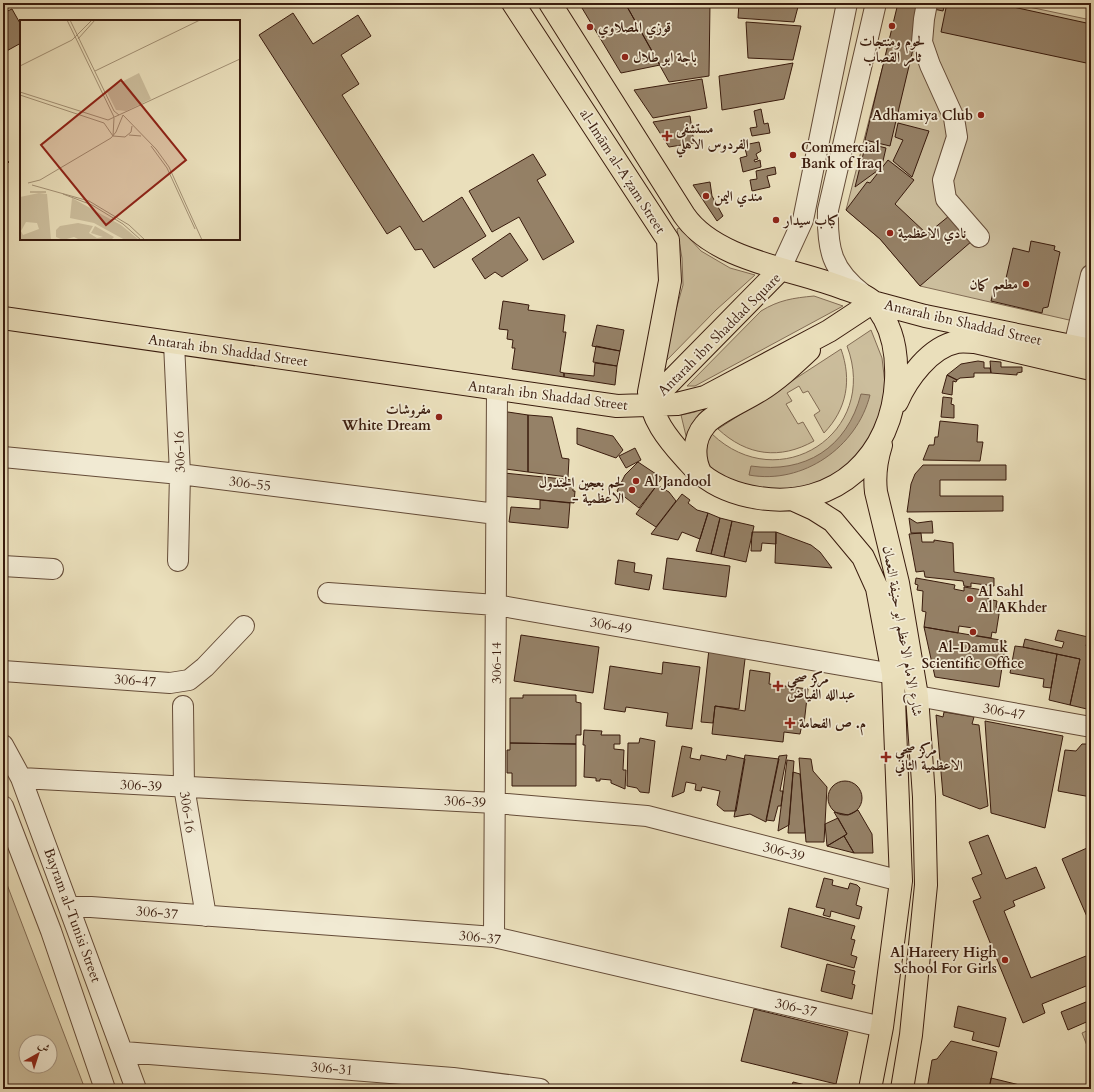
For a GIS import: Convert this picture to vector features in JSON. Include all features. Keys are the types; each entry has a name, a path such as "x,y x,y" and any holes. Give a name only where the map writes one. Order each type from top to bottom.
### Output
{"main road":[{"name":"al-Imām al-Aʿẓam Street","path":"513,3 668,240 670,280 651,379 649,392 650,405"},
{"name":"al-Imām al-Aʿẓam Street","path":"550,3 687,219 710,240 739,254 780,270"},
{"name":"Antarah ibn Shaddad Square","path":"780,270 832,283 873,302 885,319 892,336 897,360 896,389 892,414 883,438 868,460 850,477 827,491 803,498 777,501 744,496 716,485 700,474 675,447 661,427 650,405 663,388 780,270"},
{"name":"Antarah ibn Shaddad Street","path":"3,318 617,406 677,404 704,397 828,331 873,302 926,316 1082,348"},
{"path":"700,474 694,457 697,442 705,424 761,390 794,365 828,331"},
{"name":"Antarah ibn Shaddad Street","path":"892,414 902,392 918,367 944,347 957,342 976,342 1091,369"},
{"name":"شارع الامام الاعظم ابو حنيفة النعمان","path":"883,438 876,459 874,476 876,492 898,583 917,696 924,797 926,885 911,1035 902,1089"},
{"name":"شارع الامام الاعظم ابو حنيفة النعمان","path":"792,499 814,509 833,521 863,557 877,588 893,674 900,882 882,1027 870,1089"}],"street":[{"path":"780,270 803,220 847,3"},
{"path":"873,302 855,288 838,270 831,254 827,236 828,210 876,3"},
{"path":"927,3 922,42 930,65 954,118 957,137 943,180 946,199 979,237"},
{"path":"1082,348 1091,275"},
{"name":"306-16","path":"174,343 180,474 178,561"},
{"name":"306-14","path":"494,937 497,389"},
{"name":"306-55","path":"3,457 180,474 496,514"},
{"path":"3,566 53,569"},
{"name":"306-49","path":"328,594 496,605 893,674"},
{"name":"306-47","path":"3,671 170,682 189,680 206,667 244,626"},
{"name":"306-47","path":"917,696 1091,727"},
{"name":"306-16","path":"183,706 184,787 206,916"},
{"name":"Bayram al-Tunisi Street","path":"3,745 21,778 124,1052 136,1089"},
{"name":"306-39","path":"21,778 495,803 647,816 900,882"},
{"name":"Bayram al-Tunisi Street","path":"3,806 51,931 105,1089"},
{"name":"306-37","path":"70,907 91,907 494,937 882,1027"},
{"name":"306-31","path":"124,1052 453,1078 540,1089"}],"shaded area":[{"name":"Adhamiya Club","path":"899,3 1010,3 1091,20 1091,325 920,286 880,239 846,210"},
{"path":"680,228 701,251 730,268 755,275 716,310 666,361 664,352 683,285 682,258 677,229"},
{"path":"814,296 843,306 695,386 687,386 761,311 786,300"},
{"path":"871,330 882,358 885,384 882,408 866,446 842,471 803,491 735,487 702,465 705,441 712,434 738,452 766,459 793,457 817,447 836,429 849,405 853,377 847,346"},
{"path":"841,349 847,383 845,394 838,414 824,433 814,415 820,411 808,391 803,393 799,386 787,393 792,401 786,404 798,424 803,422 814,441 789,451 776,453 764,452 752,450 740,445 718,429"},
{"path":"782,364 687,440 681,415 695,412"},
{"path":"861,394 870,395 863,414 853,431 840,446 825,458 808,468 789,474 769,477 749,475 751,466 789,466 806,461 821,453 834,443 846,429"},
{"path":"3,874 85,1089 3,1089"},
{"path":"1091,1029 1091,1056 1082,1033"}],"building":[{"path":"579,3 625,3 660,65 621,73"},
{"path":"625,3 710,3 709,76 669,82"},
{"path":"739,3 799,3 794,22 738,18"},
{"path":"898,3 924,3 890,146 865,140"},
{"path":"930,3 945,3 943,11 929,8"},
{"path":"947,3 995,3 1091,24 1091,64 941,32"},
{"path":"12,9 20,23 20,44 3,53 3,13"},
{"path":"293,13 313,44 358,15 371,36 341,55 359,84 342,95 423,222 462,197 486,236 434,268 422,249 415,250 400,226 387,234 259,35"},
{"path":"746,22 801,26 793,60 748,58"},
{"path":"793,63 784,99 722,110 719,76"},
{"path":"702,79 707,108 653,118 634,90"},
{"path":"761,109 764,124 768,123 770,133 752,136 750,128 757,127 754,111"},
{"path":"690,116 694,143 669,147 653,122"},
{"path":"898,123 929,131 912,177 893,161 903,140 895,137"},
{"path":"759,142 761,151 756,154 758,159 754,160 755,162 760,160 761,167 743,172 740,158 747,156 744,145"},
{"path":"866,143 886,148 883,161 877,171 855,187"},
{"path":"533,154 546,175 537,180 574,242 543,260 519,217 492,232 469,191"},
{"path":"3,157 9,162 3,168"},
{"path":"888,160 914,180 895,204 927,234 949,216 972,241 920,286 880,239 846,210 867,182 870,183"},
{"path":"775,167 776,174 767,176 770,187 752,191 750,180 757,179 756,171"},
{"path":"710,182 712,196 723,216 717,221 693,185"},
{"path":"510,233 528,260 502,277 495,272 485,279 472,259"},
{"path":"1031,241 1055,246 1054,250 1060,252 1048,307 1043,308 1042,313 991,301 995,285 1004,287 1013,248 1029,252"},
{"path":"503,301 529,305 528,310 565,315 563,332 566,332 560,372 564,373 564,377 512,369 515,348 512,348 513,340 507,339 508,330 499,329"},
{"path":"597,325 624,330 620,351 592,346"},
{"path":"596,346 620,351 617,366 593,362"},
{"path":"978,361 984,362 984,368 990,368 991,373 974,373 974,377 960,378 957,380 947,375 961,364"},
{"path":"990,361 1001,362 1001,367 1022,367 1022,372 1017,373 1017,375 991,373"},
{"path":"595,363 617,366 615,385 564,377 564,373 594,376"},
{"path":"947,375 957,380 956,382 953,381 952,395 942,393"},
{"path":"943,397 952,398 951,404 954,405 954,418 941,417"},
{"path":"501,411 528,415 528,472 498,468"},
{"path":"528,415 552,417 562,458 569,459 568,477 528,472"},
{"path":"940,421 978,425 977,442 983,442 980,461 923,460 929,445 934,445 935,437 938,437"},
{"path":"577,428 613,436 623,450 616,458 577,444"},
{"path":"635,448 641,460 626,468 619,456"},
{"path":"638,462 662,478 659,482 656,481 655,483 657,485 639,508 617,491 625,475"},
{"path":"923,465 1006,465 1006,480 940,480 940,496 1003,496 1003,511 907,512 911,484 915,474"},
{"path":"504,473 573,480 573,491 575,491 574,503 502,496"},
{"path":"657,485 669,492 676,501 656,527 636,514"},
{"path":"682,494 690,500 688,503 697,510 708,513 700,539 682,532 678,540 651,534"},
{"path":"540,500 570,503 568,528 509,522 511,507 540,509"},
{"path":"708,513 720,518 711,554 696,551"},
{"path":"720,518 732,521 724,557 711,554"},
{"path":"909,518 917,523 932,521 933,533 911,533"},
{"path":"732,521 754,526 746,562 724,557"},
{"path":"752,532 776,532 776,544 762,543 761,551 751,551"},
{"path":"776,532 811,545 820,552 832,568 775,563"},
{"path":"921,533 922,542 934,542 934,540 953,543 954,572 994,578 994,586 971,583 971,587 964,586 963,581 925,577 924,571 916,572 909,534"},
{"path":"667,558 730,566 726,597 663,589"},
{"path":"618,560 635,563 634,572 652,575 649,590 615,584"},
{"path":"916,578 955,585 954,589 964,591 964,587 989,591 988,599 997,601 996,607 1000,608 996,633 992,632 991,638 972,635 973,628 959,626 958,633 924,627 926,612 922,611 923,591 917,590 918,585 915,584"},
{"path":"924,627 1006,641 999,687 935,677"},
{"path":"1058,630 1088,637 1086,646 1091,647 1091,710 1070,705 1080,659 1023,647 1025,639 1062,648 1064,642 1055,640"},
{"path":"521,635 599,647 593,693 514,681"},
{"path":"1015,646 1057,654 1051,688 1043,687 1044,679 1010,673"},
{"path":"709,649 747,658 745,659 739,709 715,706 713,723 701,722"},
{"path":"1057,654 1080,659 1070,705 1049,700"},
{"path":"663,662 700,667 692,729 666,726 668,713 626,707 625,712 604,709 610,666 662,674"},
{"path":"750,670 770,673 769,684 808,689 804,724 802,724 800,734 784,732 783,742 712,734 715,706 745,711"},
{"path":"523,695 576,695 576,702 581,703 581,735 576,735 576,744 510,743 510,698 523,698"},
{"path":"944,712 974,717 972,724 979,725 988,806 980,809 943,795 936,715 943,717"},
{"path":"985,721 1063,736 1045,828 991,813"},
{"path":"584,730 602,731 601,735 620,735 620,744 614,744 614,749 624,750 623,770 626,770 625,789 611,783 611,780 600,779 600,781 596,781 596,778 584,777"},
{"path":"640,738 655,741 649,793 640,792 637,788 627,786 628,743 639,743"},
{"path":"510,743 576,744 576,786 512,786 512,773 507,773 507,750 510,750"},
{"path":"1082,744 1091,744 1091,797 1058,791 1065,750 1076,751"},
{"path":"682,746 692,748 690,758 700,760 701,755 726,760 727,755 745,759 736,811 724,811 717,805 720,791 702,787 701,791 695,790 696,784 686,782 684,792 672,797"},
{"path":"745,755 779,759 766,822 750,814 734,817"},
{"path":"787,755 780,791 783,791 781,806 778,806 774,821 766,820 779,756"},
{"path":"799,758 811,759 813,771 827,787 824,842 806,842"},
{"path":"787,760 794,761 789,825 778,831"},
{"path":"793,772 800,774 805,833 788,833"},
{"path":"845,781 857,786 862,798 857,810 845,815 833,810 828,798 833,786"},
{"path":"858,810 872,834 873,853 854,853 844,836 847,834 834,812 848,815"},
{"path":"838,818 847,834 827,846 825,824"},
{"path":"988,835 1006,879 1036,867 1045,888 1013,901 1015,906 1004,911 1031,978 1091,954 1091,984 1042,1004 1045,1013 1023,1023 973,901 981,898 972,878 982,874 969,842"},
{"path":"844,836 854,853 827,846"},
{"path":"1087,848 1091,858 1091,926 1062,859"},
{"path":"824,878 833,880 832,885 848,889 850,883 857,885 860,888 856,905 862,907 859,919 831,911 830,917 823,915 825,909 816,907"},
{"path":"789,908 855,926 851,939 855,940 851,955 857,957 854,968 781,947"},
{"path":"827,964 855,971 852,984 855,985 852,999 821,991"},
{"path":"1091,1000 1091,1020 1068,1030 1061,1012"},
{"path":"958,1006 1006,1018 999,1047 972,1040 974,1032 954,1027"},
{"path":"754,1009 848,1032 836,1084 741,1061"},
{"path":"951,1041 997,1052 989,1089 927,1089 932,1060 937,1059"},
{"path":"991,1078 1032,1088 1032,1089 989,1089"},
{"path":"793,1082 822,1089 791,1089"}],"place":[{"name":"لحوم ومنتجات ثامر القصاب","path":"892,26"},
{"name":"قوزي المصلاوي","path":"590,27"},
{"name":"باجة ابو طلال","path":"625,57"},
{"name":"Adhamiya Club","path":"981,115"},
{"name":"مستشفى الفردوس الاهلي","path":"667,136"},
{"name":"Commercial Bank of Iraq","path":"793,155"},
{"name":"مندي اليمن","path":"706,196"},
{"name":"كباب سيدار","path":"776,220"},
{"name":"نادي الاعظمية","path":"890,233"},
{"name":"مطعم كمان","path":"1026,284"},
{"name":"مفروشات White Dream","path":"439,417"},
{"name":"Al Jandool","path":"636,481"},
{"name":"لحم بعجين الجندول - الاعظمية","path":"632,490"},
{"name":"Al Sahl Al AKhder","path":"970,599"},
{"name":"Al-Damuk Scientific Office","path":"973,632"},
{"name":"مركز صحي عبدالله الفياض","path":"778,686"},
{"name":"م. ص الفحامة","path":"790,723"},
{"name":"مركز صحي الاعظمية الثاني","path":"886,757"},
{"name":"Al Hareery High School For Girls","path":"1005,960"}]}
